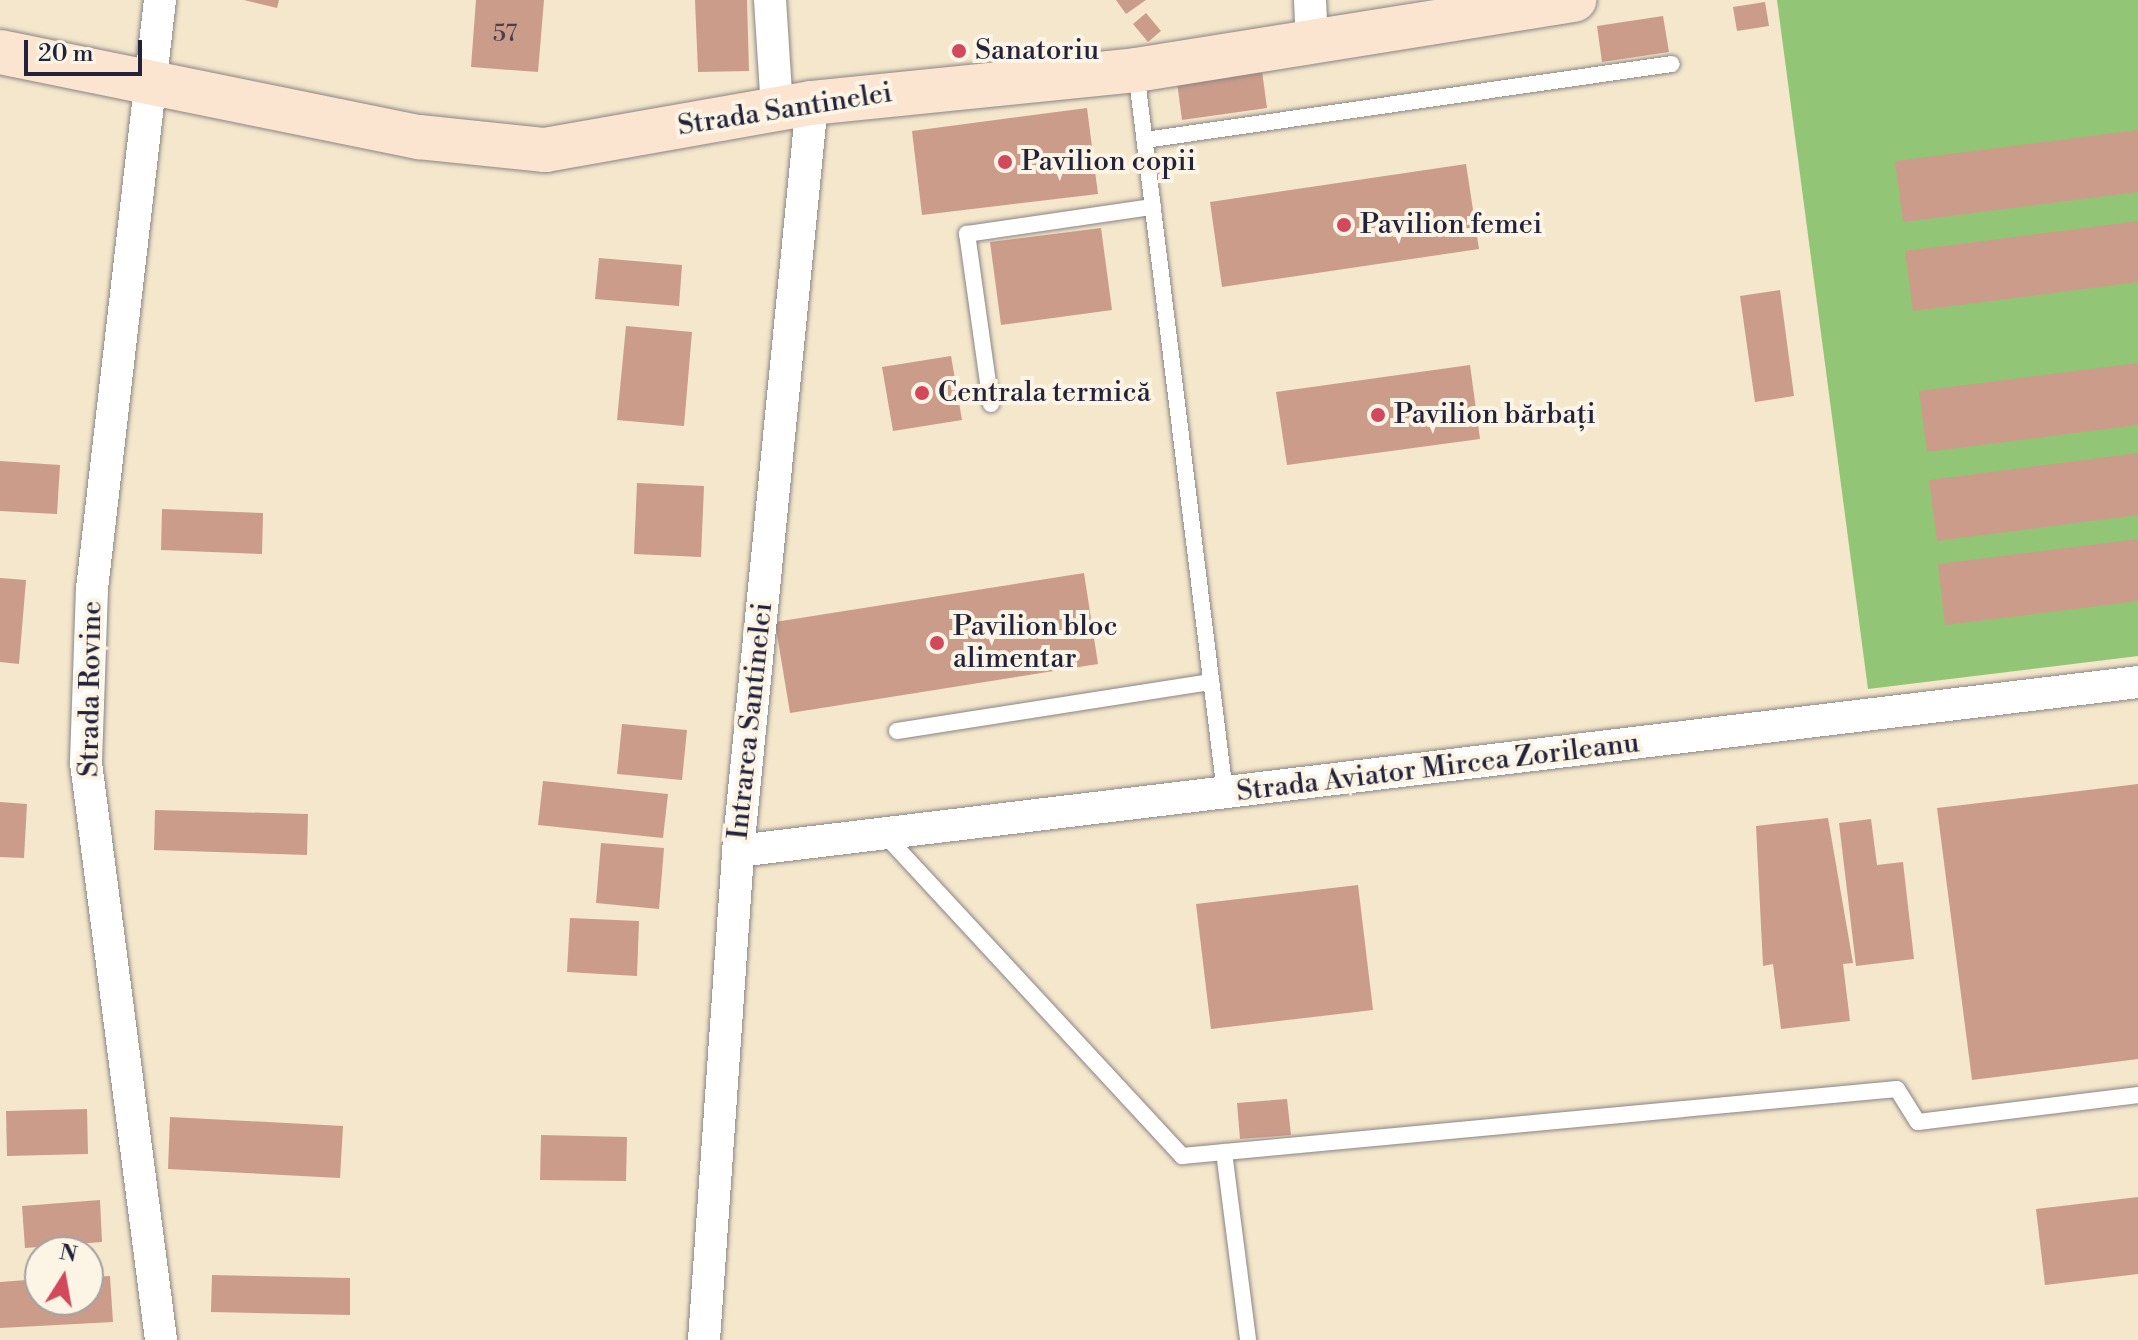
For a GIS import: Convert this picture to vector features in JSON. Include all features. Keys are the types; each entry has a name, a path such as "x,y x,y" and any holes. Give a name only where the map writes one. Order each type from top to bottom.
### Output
{"street":[{"name":"Strada Rovine","path":"160,0 92,589 86,763 161,1340"},
{"name":"Intrarea Santinelei","path":"704,1340 794,106 770,0"},
{"name":"Strada Santinelei","path":"0,52 148,85 419,137 545,150 794,106 1136,70 1311,21 1574,0"},
{"name":"Strada Aviator Mircea Zorileanu","path":"738,851 2138,682"}],"lane":[{"path":"1145,140 1672,64"},
{"path":"1136,70 1225,793"},
{"path":"991,404 967,234 1153,207"},
{"path":"897,731 1211,682"},
{"path":"884,834 1182,1156 1897,1089 1918,1122 2138,1095"},
{"path":"1224,1152 1248,1340"}],"green space":[{"path":"1777,0 2138,0 2138,656 1868,689"}],"building":[{"path":"244,0 279,0 277,8"},
{"path":"476,0 544,0 538,72 471,67"},
{"path":"695,0 747,0 749,71 698,72"},
{"path":"1116,0 1146,0 1126,14"},
{"path":"1765,2 1769,26 1737,31 1733,7"},
{"path":"1146,13 1161,31 1148,42 1133,24"},
{"path":"1663,16 1669,52 1602,62 1597,26"},
{"path":"1262,71 1267,108 1182,120 1177,82"},
{"name":"Pavilion copii","path":"1087,108 1098,194 922,215 912,131"},
{"path":"2138,130 2138,192 1903,222 1895,161"},
{"name":"Pavilion femei","path":"1466,164 1479,249 1222,287 1210,202"},
{"path":"2138,221 2138,282 1913,311 1905,251"},
{"path":"1101,228 1112,310 1001,325 990,242"},
{"path":"599,258 682,265 679,306 595,299"},
{"path":"1780,290 1794,396 1755,402 1740,296"},
{"path":"626,326 692,332 684,426 617,420"},
{"name":"Centrala termică","path":"951,356 962,420 893,431 882,367"},
{"path":"2138,363 2138,425 1927,452 1919,391"},
{"name":"Pavilion bărbați","path":"1470,365 1480,439 1287,465 1276,392"},
{"path":"2138,453 2138,515 1937,541 1929,480"},
{"path":"0,461 60,465 57,514 0,511"},
{"path":"637,483 704,486 701,557 634,554"},
{"path":"162,509 263,513 262,554 161,550"},
{"path":"2138,539 2138,601 1945,625 1938,564"},
{"name":"Pavilion bloc alimentar","path":"1084,573 1098,664 790,713 775,622"},
{"path":"0,578 26,580 19,664 0,662"},
{"path":"622,724 687,730 682,780 617,774"},
{"path":"543,781 668,794 663,838 538,825"},
{"path":"2138,784 2138,1059 1972,1080 1937,808"},
{"path":"0,802 27,804 24,858 0,857"},
{"path":"155,810 308,814 307,855 154,850"},
{"path":"1828,818 1853,963 1843,964 1850,1021 1781,1029 1773,964 1763,966 1756,826"},
{"path":"1871,819 1877,865 1903,862 1914,959 1856,966 1839,823"},
{"path":"601,843 664,848 659,909 596,903"},
{"path":"1358,885 1373,1010 1211,1029 1196,904"},
{"path":"570,918 639,921 637,976 567,972"},
{"path":"1287,1099 1291,1135 1240,1139 1237,1103"},
{"path":"87,1109 88,1154 7,1156 6,1111"},
{"path":"170,1117 343,1126 340,1178 168,1169"},
{"path":"541,1135 627,1137 626,1181 540,1180"},
{"path":"2138,1197 2138,1274 2045,1285 2036,1209"},
{"path":"100,1200 102,1236 24,1236 22,1206"},
{"path":"212,1275 350,1278 350,1315 211,1312"},
{"path":"104,1276 110,1276 113,1322 0,1328 0,1282 24,1280 24,1316 104,1316"}],"place":[{"name":"Sanatoriu","path":"959,51"},
{"name":"Pavilion copii","path":"1005,162"},
{"name":"Pavilion femei","path":"1344,225"},
{"name":"Centrala termică","path":"922,393"},
{"name":"Pavilion bărbați","path":"1378,415"},
{"name":"Pavilion bloc alimentar","path":"937,643"}]}
